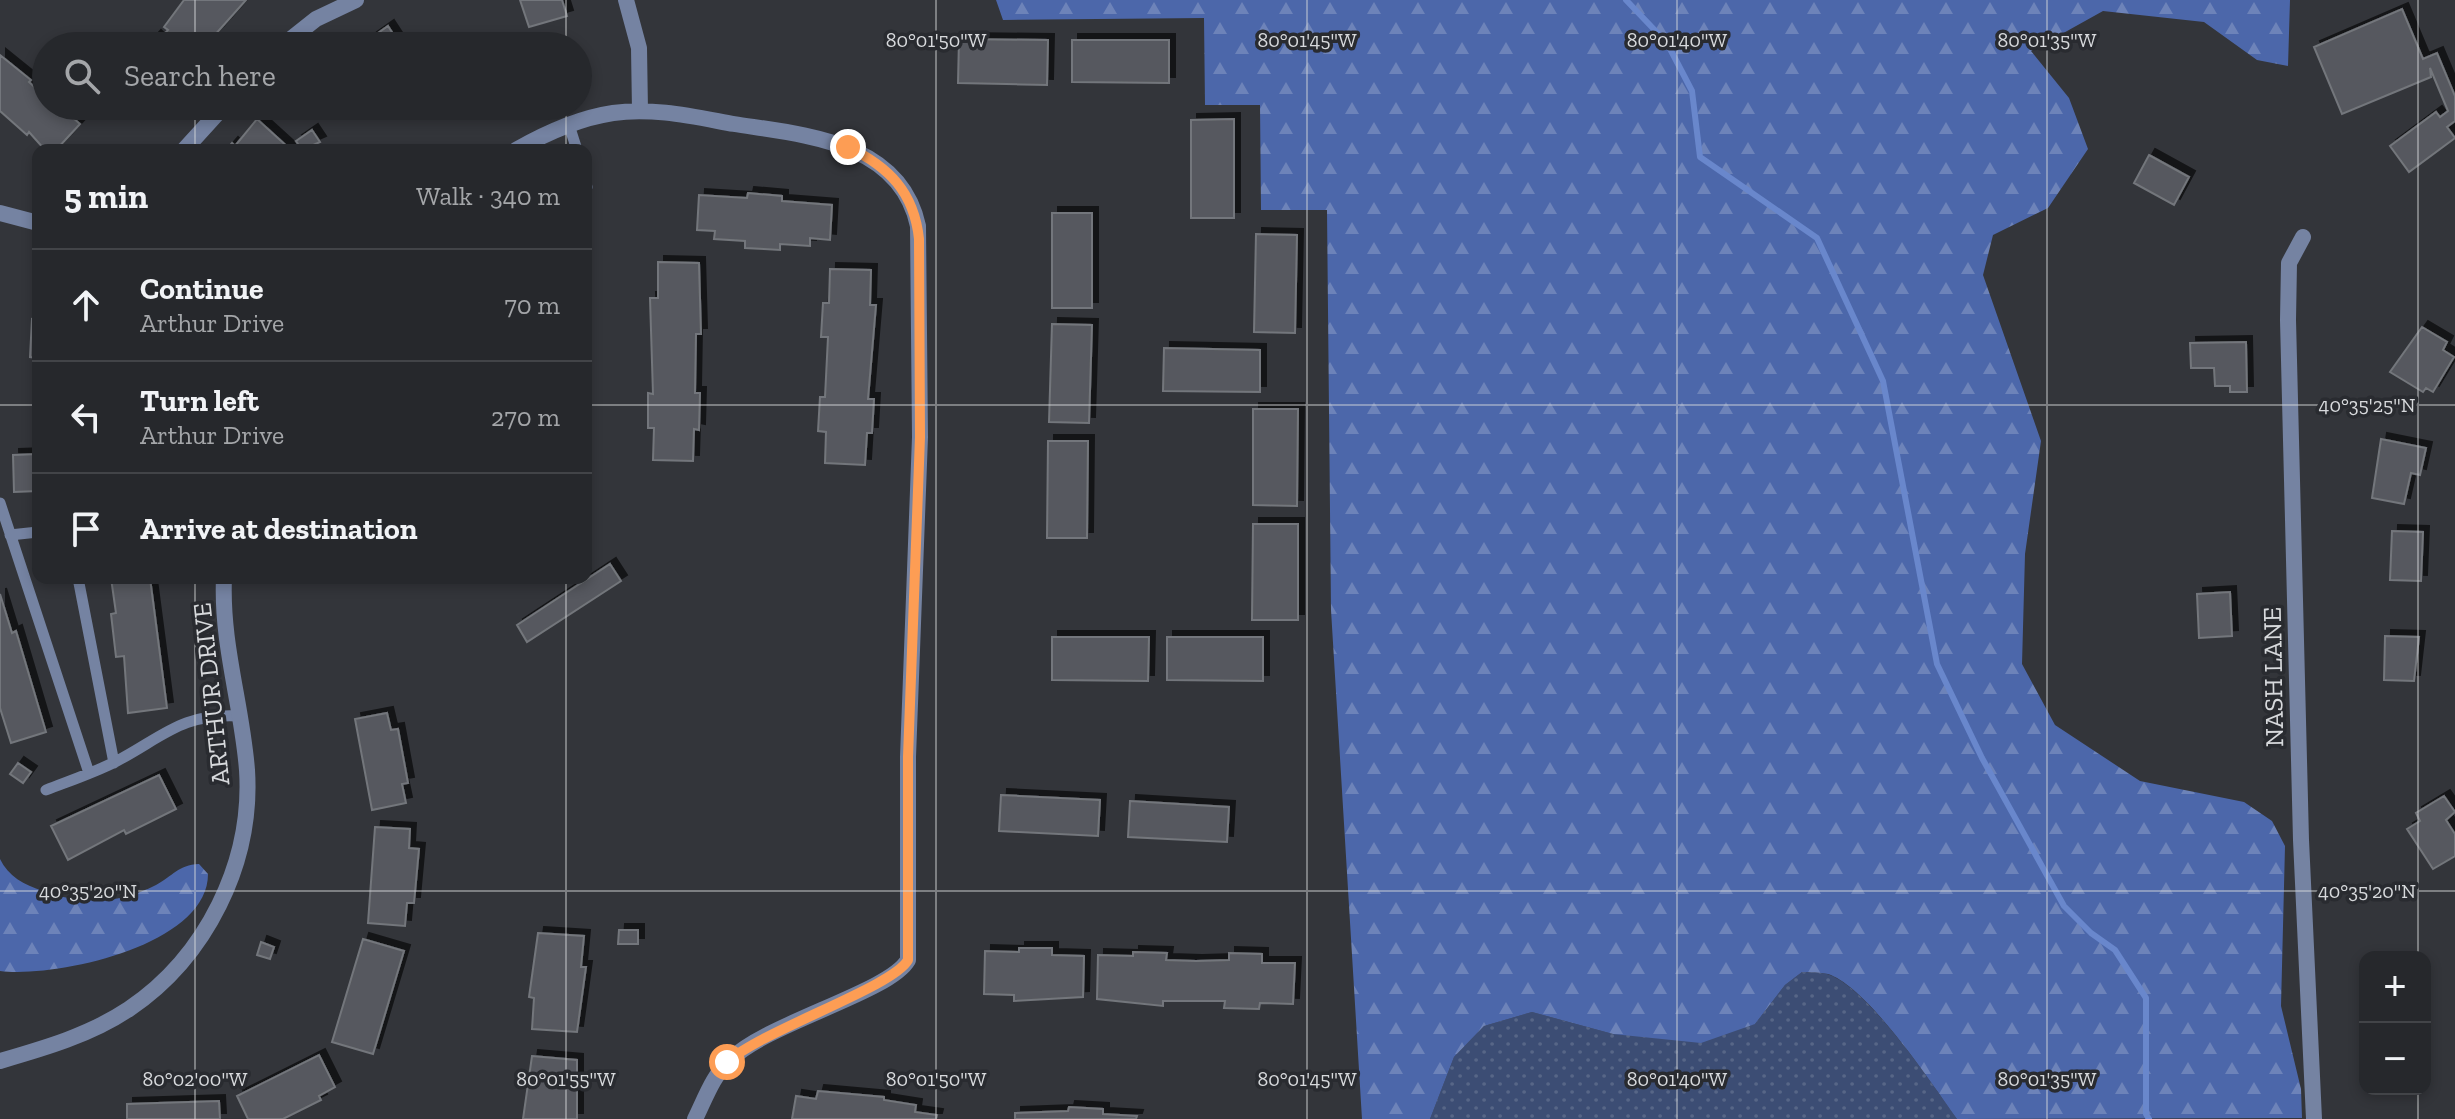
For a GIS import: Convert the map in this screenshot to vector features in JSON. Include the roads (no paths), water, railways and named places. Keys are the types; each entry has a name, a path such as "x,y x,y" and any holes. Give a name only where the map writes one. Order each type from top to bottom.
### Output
{"street":[{"path":"300,32 316,19 356,0"},
{"path":"626,0 639,48 640,111"},
{"path":"592,119 640,111 799,134 848,147 884,168 902,187 915,211 919,239 920,437 908,757 908,960 889,979 750,1044 720,1071 695,1119"},
{"path":"189,144 211,120"},
{"path":"529,144 569,125 588,120"},
{"path":"0,213 32,221"},
{"name":"NASH LANE","path":"2303,237 2289,263 2288,320 2301,840 2314,1119"},
{"name":"ARTHUR DRIVE","path":"0,1061 69,1040 127,1010 161,984 196,941 229,884 243,838 247,773 225,635 224,584"}],"lane":[{"path":"569,125 575,144"},
{"path":"0,503 89,773"},
{"path":"10,535 32,533"},
{"path":"79,584 114,763"},
{"path":"46,790 114,763 194,719 209,715 239,716"}],"waterway":[{"path":"1626,0 1667,43 1692,91 1700,157 1817,238 1883,381 1937,664 1982,758 2064,906 2091,933 2115,950 2146,998 2146,1114 2149,1119"}]}
